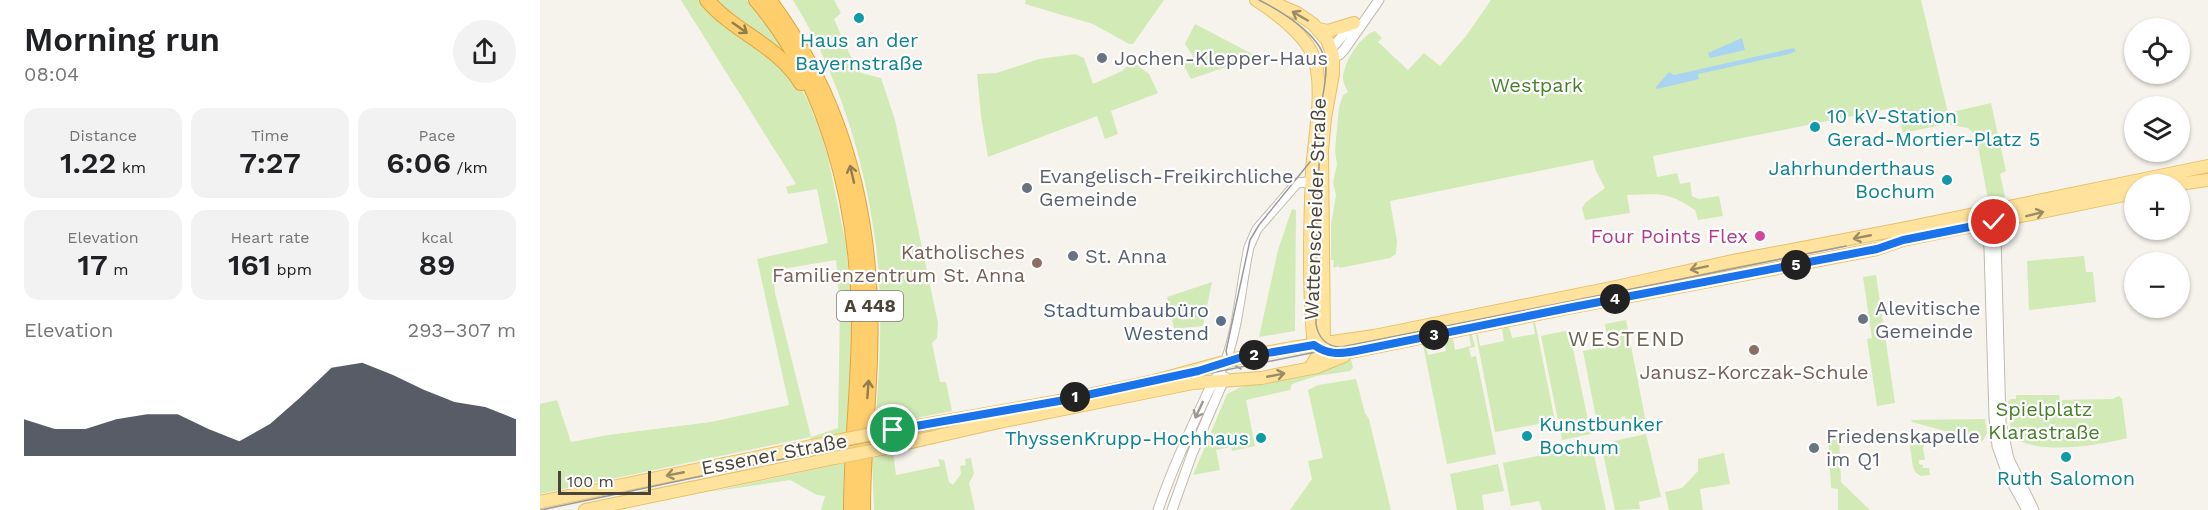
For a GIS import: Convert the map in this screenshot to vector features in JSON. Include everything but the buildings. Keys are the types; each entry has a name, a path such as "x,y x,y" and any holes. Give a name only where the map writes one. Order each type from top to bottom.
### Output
{"highway":[{"path":"707,0 717,11 776,53 789,66 810,99 841,176"},
{"name":"A 448","path":"756,0 790,47 811,86 828,131 841,176 854,247 859,311 851,510"},
{"name":"A 448","path":"770,0 807,56 831,107 850,164 864,237 870,302 870,335 863,464 863,510"},
{"path":"778,0 786,22"}],"main road":[{"name":"Wattenscheider Straße","path":"1256,0 1279,16 1298,35 1312,53 1318,72 1319,346"},
{"path":"1267,0 1305,18 1318,29 1331,56"},
{"path":"1318,29 1328,31 1354,23"},
{"name":"Wattenscheider Straße","path":"1298,35 1331,56"},
{"name":"Wattenscheider Straße","path":"1318,72 1331,56"},
{"name":"Wattenscheider Straße","path":"1317,181 1331,56"},
{"path":"2190,175 2208,166"},
{"path":"2190,181 2205,182"},
{"path":"1319,346 1335,354 1356,351 1877,249 1903,240 1989,219 2124,192"},
{"path":"1319,346 1705,267 2124,195"},
{"path":"1311,368 1319,346"},
{"name":"Essener Straße","path":"585,510 881,449 1225,363 1319,346"},
{"name":"Essener Straße","path":"540,502 883,432 1219,381 1261,378 1311,368 1356,351"}],"street":[{"path":"1331,56 1354,23 1377,3"},
{"path":"1331,56 1339,55 1344,50 1377,3"},
{"path":"1172,510 1225,363 1249,247 1254,236 1294,186 1299,182 1317,181"},
{"path":"1989,219 2002,447 2027,510"},
{"path":"1158,510 1169,479 1219,381"},
{"path":"2005,458 2034,510"},
{"path":"1169,479 1181,483"}],"green space":[{"path":"681,0 701,0 791,73 806,97 819,128 827,153 846,244 852,304 848,432 811,440 810,437 540,494 540,404 557,400 571,442 711,422 789,405 757,259 828,243 817,189 788,194 786,187 796,184","holes":["836,260 840,305 838,428 811,437 775,293 774,276 782,269"]},
{"path":"713,0 747,0 765,21 795,68"},
{"path":"793,0 834,0 841,13 834,19 861,73 881,78 895,120 938,323 937,338 932,343 940,382 946,382 952,411 875,426 880,356 880,286 870,208 856,146 835,85 809,27"},
{"path":"1026,0 1164,0 1133,44 1129,44 1093,24 1025,4"},
{"name":"Westpark","path":"1491,0 1921,0 1948,113 1991,103 2006,171 2000,174 2005,197 1988,199 1976,136 1968,128 1946,124 1903,133 1897,107 1653,156 1657,177 1677,173 1680,184 1690,182 1692,196 1699,199 1719,196 1723,216 1698,220 1695,210 1677,200 1663,195 1648,194 1627,195 1630,213 1585,220 1582,208 1586,202 1605,188 1593,160 1390,201 1397,241 1396,254 1390,258 1333,268 1331,225 1336,195 1333,182 1337,165 1335,150 1339,107 1343,95 1348,92 1343,78 1344,72 1353,51 1363,39 1375,31 1382,38 1378,42 1408,70 1424,53 1440,66 1466,36"},
{"path":"1195,24 1260,58 1191,79 1183,64 1193,56 1185,44"},
{"path":"1075,54 1084,58 1093,84 1122,71 1132,61 1149,74 1158,93 1111,111 1118,134 1105,139 1097,116 988,157 977,74 997,73 1039,59"},
{"path":"1292,209 1296,210 1295,331 1259,337 1278,250"},
{"path":"2084,256 2086,272 2093,272 2096,302 2029,310 2027,261"},
{"path":"1876,275 1895,403 1877,406 1867,339 1872,338 1863,277"},
{"path":"1212,282 1203,326 1174,329 1167,297"},
{"path":"1626,320 1646,423 1627,426 1625,416 1621,417 1623,428 1599,433 1583,351 1608,346 1605,324"},
{"path":"1535,322 1555,421 1495,432 1476,335 1478,334 1480,346 1504,341 1502,329 1509,327 1512,338 1535,334 1533,323"},
{"path":"1569,330 1591,434 1562,440 1541,336"},
{"path":"1469,335 1472,335 1475,347 1469,348 1471,357 1476,356 1496,454 1447,464 1423,345 1426,345 1428,355 1446,351 1444,341 1453,339 1455,350 1471,346"},
{"path":"1351,359 1353,368 1350,371 1316,376 1292,384 1290,390 1246,400 1255,446 1232,451 1231,447 1216,450 1220,470 1193,475 1227,394 1241,387 1325,370"},
{"path":"1356,379 1365,413 1369,419 1391,510 1290,510 1312,479 1308,461 1323,458 1308,390 1318,385"},
{"name":"Spielplatz Klarastraße","path":"2016,395 2059,395 2060,400 2112,399 2119,396 2122,399 2127,438 2100,444 2068,447 2023,443 2012,437 2007,403 2010,399 2016,399"},
{"path":"1985,419 1987,433 1983,441 1911,420"},
{"path":"1828,433 1839,433 1841,482 1870,510 1838,510 1838,489 1831,488"},
{"path":"1646,434 1661,497 1639,502 1640,509 1615,510 1601,444"},
{"path":"1908,434 1926,435 1923,449 1925,460 1919,460 1919,464 1923,465 1923,468 1929,468 1930,475 1921,476 1913,467"},
{"path":"1592,445 1606,510 1542,510 1539,501 1511,506 1503,463"},
{"path":"893,452 896,475 940,466 938,459 944,460 949,482 953,485 961,474 960,466 966,465 965,459 971,458 974,474 969,483 975,510 874,510 872,458"},
{"path":"1724,453 1730,484 1700,489 1703,510 1669,510 1665,492 1682,488 1698,471 1698,459"},
{"path":"844,463 843,510 821,510 825,496 817,495 790,480 710,492"},
{"path":"1498,464 1504,491 1482,495 1484,510 1457,510 1450,474"}],"water":[{"path":"1742,38 1745,50 1710,58 1708,53"},
{"path":"1794,48 1796,51 1789,54 1698,74 1699,79 1657,89 1656,87 1669,72 1674,75"}],"tram line":[{"path":"1241,369 1229,362 1226,351 1250,240 1259,225 1314,157 1326,72 1322,51 1308,33 1288,17 1259,0"},
{"path":"1320,151 1317,198 1316,324 1324,340 1340,347"},
{"path":"541,510 826,450 1846,246"}],"place":[{"name":"Haus an der Bayernstraße","path":"859,18"},
{"name":"Jochen-Klepper-Haus","path":"1102,58"},
{"name":"10 kV-Station Gerad-Mortier-Platz 5","path":"1815,127"},
{"name":"Jahrhunderthaus Bochum","path":"1947,180"},
{"name":"Evangelisch-Freikirchliche Gemeinde","path":"1027,188"},
{"name":"Four Points Flex","path":"1760,236"},
{"name":"St. Anna","path":"1073,256"},
{"name":"Katholisches Familienzentrum St. Anna","path":"1037,263"},
{"name":"Alevitische Gemeinde","path":"1863,319"},
{"name":"Stadtumbaubüro Westend","path":"1221,321"},
{"name":"Janusz-Korczak-Schule","path":"1754,350"},
{"name":"Kunstbunker Bochum","path":"1527,436"},
{"name":"ThyssenKrupp-Hochhaus","path":"1261,438"},
{"name":"Friedenskapelle im Q1","path":"1814,448"},
{"name":"Ruth Salomon","path":"2066,457"}],"district":[{"name":"WESTEND","path":"1627,338"}],"route":[{"path":"893,430 1054,402 1198,371 1239,358 1291,348 1314,345 1328,353 1356,351 1877,249 1903,240 1994,222"}]}
